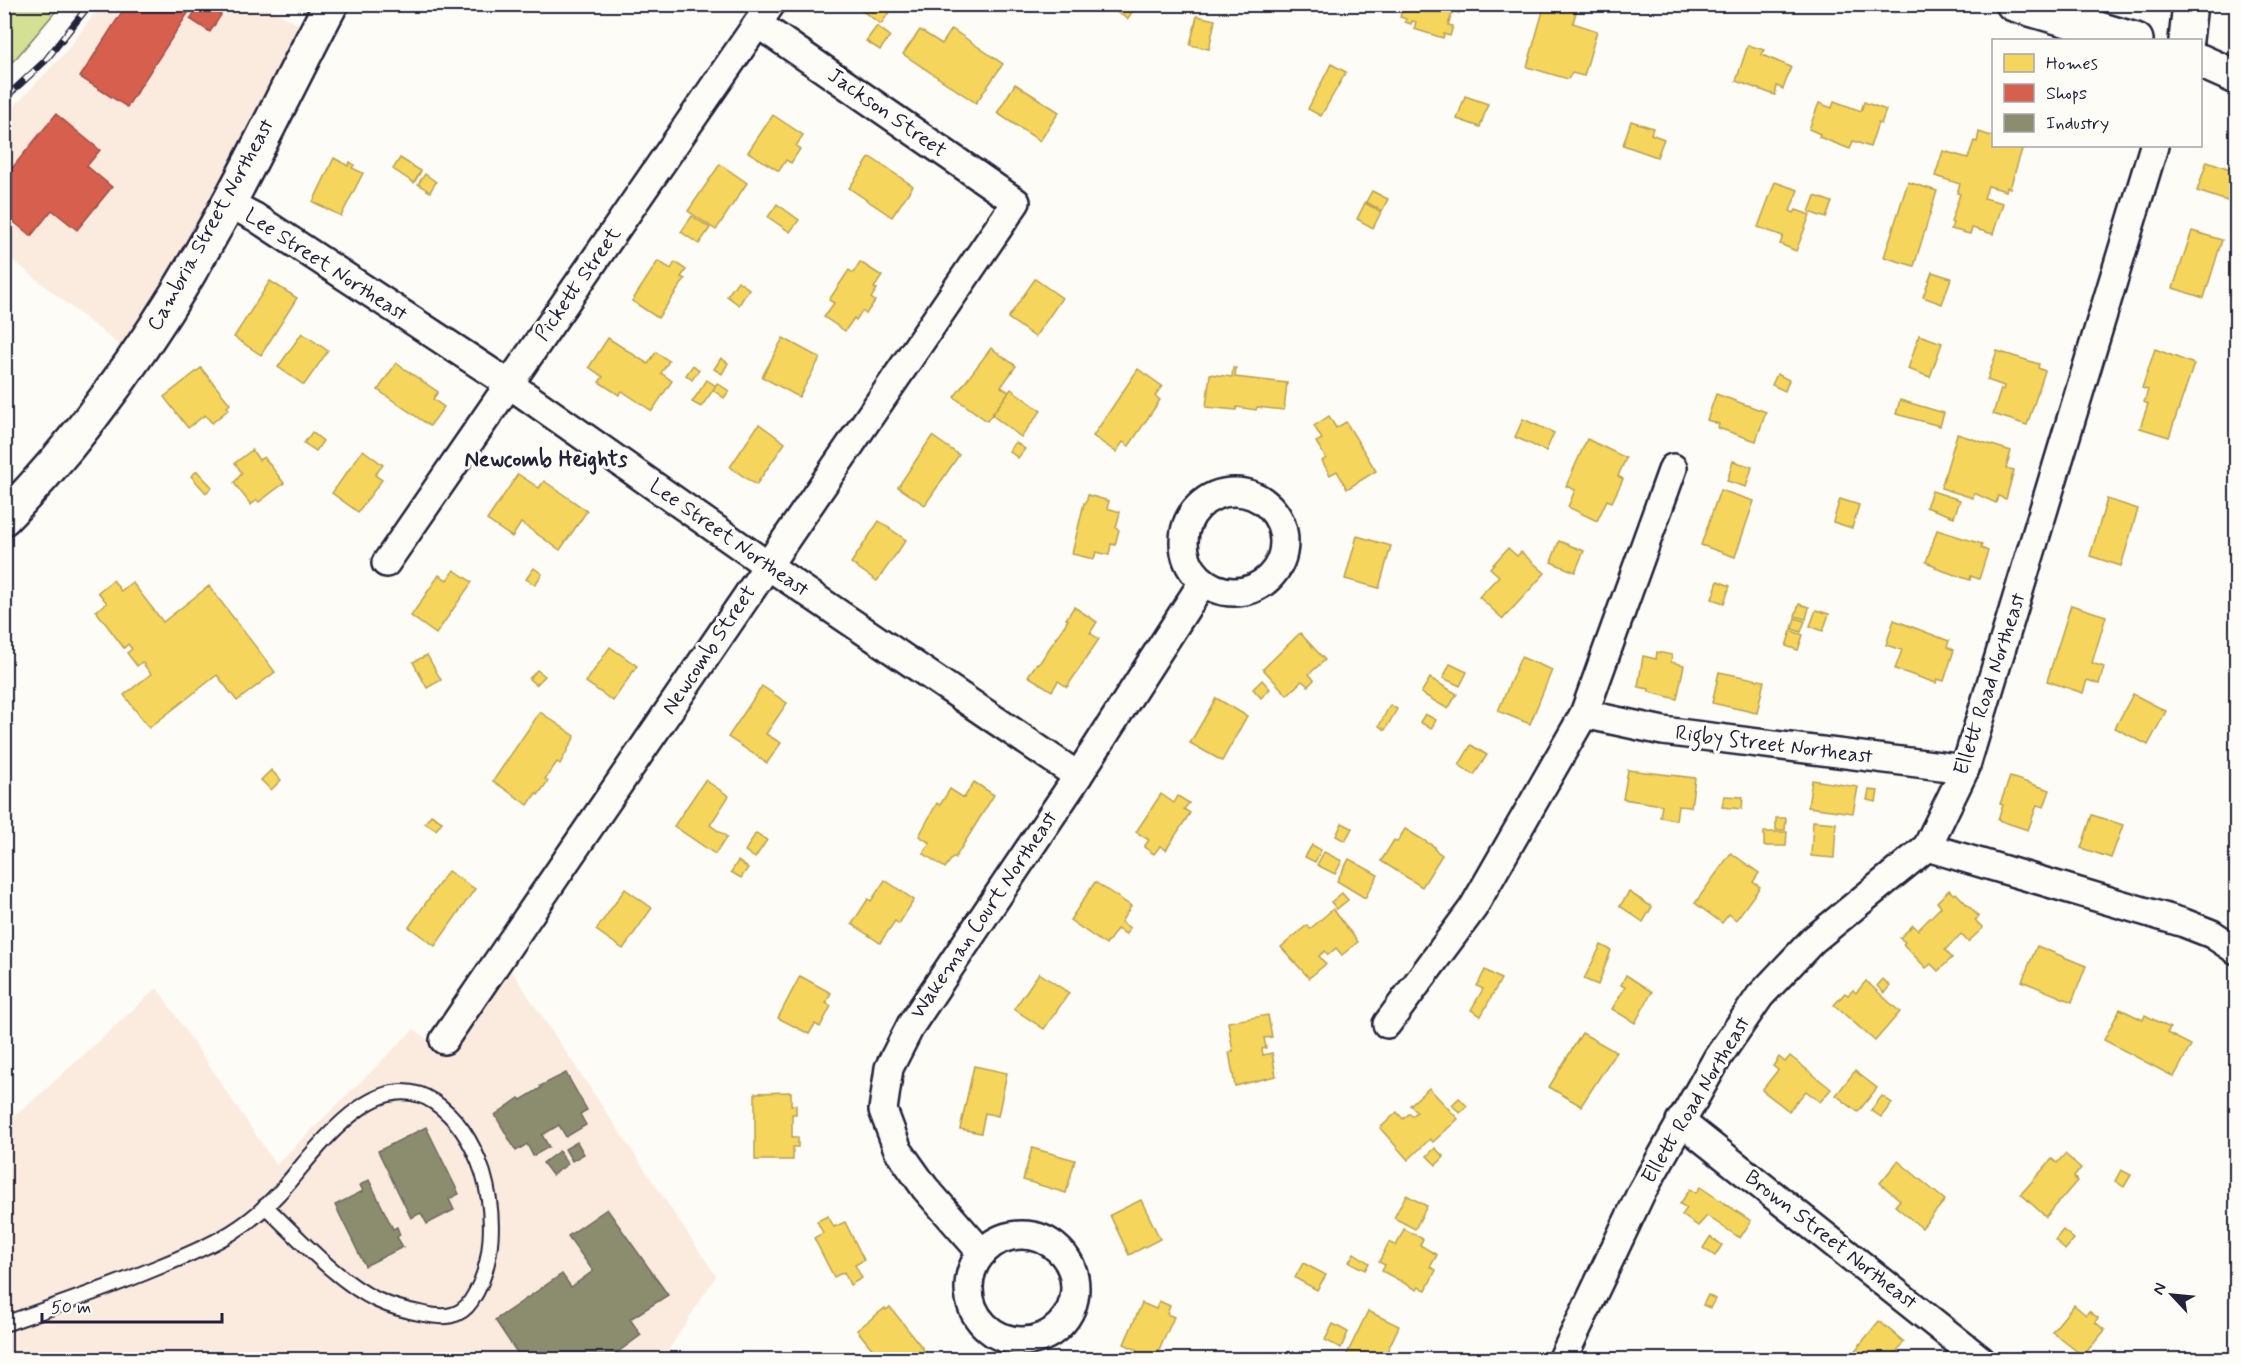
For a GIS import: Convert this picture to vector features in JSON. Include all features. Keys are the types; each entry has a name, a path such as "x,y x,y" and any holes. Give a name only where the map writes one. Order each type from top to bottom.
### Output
{"main road":[{"name":"Cambria Street Northeast","path":"4,518 85,426 122,376 185,280 228,203 331,4"},
{"path":"2013,4 2133,39"},
{"path":"2186,39 2190,4"},
{"path":"2202,62 2236,77"}],"street":[{"name":"Jackson Street","path":"765,14 1016,202"},
{"name":"Pickett Street","path":"386,563 765,14"},
{"name":"Ellett Road Northeast","path":"1562,1359 1636,1204 1680,1121 1718,1057 1760,996 1813,940 1927,847 1965,769 2154,147"},
{"name":"Newcomb Street","path":"444,1040 766,565 1016,202"},
{"name":"Lee Street Northeast","path":"228,203 255,218 508,384 766,565 1078,776"},
{"path":"1387,1024 1473,908 1584,714 1673,468"},
{"name":"Wakeman Court Northeast","path":"982,1253 925,1188 898,1150 883,1110 890,1068 911,1025 1078,776 1203,582"},
{"name":"Rigby Street Northeast","path":"1584,714 1663,731 1965,769"},
{"path":"1927,847 2184,923 2212,934 2236,950"},
{"name":"Brown Street Northeast","path":"1680,1121 1981,1359"}],"lane":[{"path":"4,1324 112,1287 231,1233 265,1206 320,1146 365,1103 380,1096 395,1093 427,1097 441,1107 472,1146 486,1184 490,1204 489,1256 478,1289 463,1311 454,1316 442,1316 411,1311 377,1300 358,1289 265,1206"}],"shaded area":[{"path":"101,5 263,5 302,26 190,243 124,349 5,254 4,117 64,54"},
{"path":"511,970 716,1276 663,1359 5,1359 4,1120 25,1108 157,988 276,1165 414,1029 448,1055"}],"green space":[{"path":"5,4 61,5 5,69"}],"building: Homes":[{"path":"852,4 895,4 881,24"},
{"path":"1102,4 1136,4 1128,19"},
{"path":"1404,4 1462,4 1459,13 1453,11 1448,25 1453,26 1450,36 1444,34 1443,38 1414,29 1416,22 1412,21 1411,24 1405,22 1406,19 1400,17"},
{"path":"1545,4 1576,12 1573,23 1597,31 1584,76 1572,73 1568,79 1527,67"},
{"path":"1197,16 1215,20 1209,49 1190,45"},
{"path":"877,26 890,36 880,50 866,41"},
{"path":"952,29 1003,64 976,103 903,54 920,30 942,44"},
{"path":"1748,45 1764,50 1762,55 1791,67 1783,89 1777,86 1775,95 1736,81"},
{"path":"1331,64 1346,72 1321,116 1308,109"},
{"path":"1015,84 1059,112 1040,141 997,113"},
{"path":"1465,96 1488,104 1480,127 1457,119"},
{"path":"1834,101 1861,111 1864,102 1886,110 1881,124 1878,123 1870,147 1853,141 1850,149 1819,137 1820,134 1809,129 1819,103 1832,108"},
{"path":"773,115 803,135 796,146 800,149 791,163 786,160 779,171 748,152"},
{"path":"1631,121 1653,128 1651,134 1664,139 1657,157 1623,145"},
{"path":"1979,132 1992,136 1992,147 2023,147 2010,188 2007,187 2006,191 1988,186 1984,198 2003,203 1993,234 1972,228 1970,234 1951,229 1960,194 1957,193 1960,184 1935,176 1943,151 1968,158 1974,141 1977,142"},
{"path":"870,157 913,186 892,217 849,188"},
{"path":"334,158 348,166 350,162 354,165 352,168 363,173 341,216 313,202"},
{"path":"400,158 421,171 414,183 393,169"},
{"path":"2207,161 2236,171 2236,204 2197,191"},
{"path":"720,164 747,183 716,230 688,211"},
{"path":"425,174 436,182 430,192 418,184"},
{"path":"1775,182 1798,190 1790,211 1794,213 1796,210 1810,215 1796,251 1780,244 1783,236 1758,227"},
{"path":"1908,182 1937,191 1914,266 1884,257"},
{"path":"1372,191 1388,199 1382,211 1366,202"},
{"path":"1815,196 1832,202 1826,218 1809,212"},
{"path":"1365,203 1381,212 1373,228 1357,219"},
{"path":"777,204 799,220 790,232 768,217"},
{"path":"692,216 710,228 699,244 681,232"},
{"path":"2192,231 2222,240 2204,298 2173,288"},
{"path":"658,261 671,269 675,262 686,270 681,277 685,279 658,318 632,301"},
{"path":"860,262 882,276 871,298 875,301 866,314 862,311 856,320 854,318 845,331 824,317 834,303 829,300 849,270 853,273"},
{"path":"1932,272 1951,278 1942,304 1923,297"},
{"path":"1035,279 1062,298 1035,337 1008,318"},
{"path":"270,281 297,298 261,355 234,337"},
{"path":"738,281 749,289 739,305 727,296"},
{"path":"302,333 328,351 304,385 278,367"},
{"path":"1919,335 1942,343 1930,377 1908,369"},
{"path":"608,338 648,364 656,352 669,361 661,373 672,381 652,411 622,391 619,395 599,382 603,377 589,367"},
{"path":"783,338 820,358 799,397 762,377"},
{"path":"991,348 1016,366 1001,387 1009,392 987,421 954,397"},
{"path":"2155,349 2194,364 2169,437 2140,428 2148,404 2144,402 2148,390 2142,388"},
{"path":"1997,351 2039,364 2038,368 2045,371 2027,425 1993,414 2004,386 1987,380"},
{"path":"721,358 728,363 722,374 714,369"},
{"path":"396,363 438,392 433,399 444,407 430,426 378,390"},
{"path":"693,365 699,370 692,380 686,375"},
{"path":"201,368 230,404 227,407 229,409 212,423 205,415 188,428 164,397"},
{"path":"1233,368 1236,368 1235,377 1287,383 1284,410 1257,407 1256,410 1237,407 1236,410 1206,407 1210,374 1232,377"},
{"path":"1138,369 1162,386 1155,396 1160,400 1129,446 1123,442 1116,452 1093,436"},
{"path":"1777,374 1789,380 1785,391 1772,385"},
{"path":"707,380 716,386 701,407 692,402"},
{"path":"717,383 729,391 724,398 713,390"},
{"path":"1011,389 1041,411 1021,437 992,415"},
{"path":"1716,394 1766,412 1756,441 1718,428 1719,424 1707,420"},
{"path":"1900,400 1944,413 1940,426 1896,414"},
{"path":"1329,416 1336,428 1346,422 1376,471 1347,489 1337,471 1330,475 1322,461 1326,458 1316,442 1322,439 1314,426"},
{"path":"1523,419 1554,433 1546,451 1515,437"},
{"path":"759,424 785,443 756,485 730,467"},
{"path":"312,432 323,441 316,451 304,443"},
{"path":"1957,434 2011,451 2006,468 2014,470 2006,499 1998,496 1996,503 1974,493 1973,498 1941,488"},
{"path":"932,436 959,455 925,505 898,487"},
{"path":"1587,439 1626,458 1618,476 1623,479 1612,502 1607,500 1597,521 1568,507 1575,490 1566,486"},
{"path":"1015,442 1025,449 1018,458 1009,451"},
{"path":"252,450 259,460 264,457 284,483 259,502 257,500 251,505 234,483 242,473 235,463"},
{"path":"363,450 383,465 375,475 382,480 358,512 332,493"},
{"path":"1733,461 1752,467 1746,487 1727,481"},
{"path":"197,471 212,487 206,493 191,476"},
{"path":"518,474 539,488 544,481 587,511 560,550 521,523 512,537 487,520"},
{"path":"1720,490 1754,501 1735,557 1701,545"},
{"path":"1932,491 1960,500 1954,517 1926,507"},
{"path":"1088,495 1109,501 1107,508 1120,512 1115,545 1111,544 1109,555 1096,552 1094,559 1072,554"},
{"path":"1840,499 1859,505 1852,528 1833,522"},
{"path":"2107,499 2138,509 2121,566 2090,556"},
{"path":"879,521 906,540 877,581 851,563"},
{"path":"1937,530 1982,544 1981,548 1988,551 1979,579 1971,576 1970,580 1935,568 1936,566 1926,562"},
{"path":"1357,536 1391,546 1379,588 1345,579"},
{"path":"1559,541 1584,551 1575,572 1551,562"},
{"path":"1508,548 1517,556 1521,552 1545,573 1503,619 1479,597 1499,576 1490,568"},
{"path":"534,568 542,574 535,585 526,579"},
{"path":"454,570 472,582 436,634 411,616 439,575 447,580"},
{"path":"113,580 121,591 132,582 163,622 209,586 275,672 237,701 217,675 149,728 124,695 151,674 142,662 137,666 127,653 132,649 128,644 124,648 96,611 107,603 98,592"},
{"path":"1718,581 1730,586 1724,603 1712,599"},
{"path":"1799,604 1809,607 1806,619 1795,616"},
{"path":"2071,605 2106,616 2092,663 2104,667 2099,684 2087,680 2083,693 2047,681"},
{"path":"1074,607 1097,622 1090,633 1099,639 1067,687 1058,681 1052,691 1028,676 1037,663 1039,664"},
{"path":"1816,610 1829,614 1823,631 1810,626"},
{"path":"1795,618 1805,621 1801,632 1792,629"},
{"path":"1894,620 1949,641 1947,647 1954,650 1944,681 1937,679 1936,683 1895,669 1902,650 1886,645"},
{"path":"1791,631 1803,635 1798,650 1786,646"},
{"path":"1300,633 1325,660 1309,674 1314,680 1308,686 1302,681 1287,695 1263,669"},
{"path":"610,647 637,666 613,701 586,682"},
{"path":"1657,652 1672,655 1671,662 1684,665 1677,699 1638,687 1643,656 1656,659"},
{"path":"427,655 441,680 427,688 413,662"},
{"path":"1521,657 1552,670 1530,724 1498,711"},
{"path":"1450,664 1467,672 1460,686 1443,678"},
{"path":"537,670 545,676 536,685 529,679"},
{"path":"1719,672 1764,681 1757,713 1712,703"},
{"path":"1430,678 1457,694 1448,709 1421,693"},
{"path":"1262,680 1270,689 1261,698 1253,689"},
{"path":"762,686 787,703 766,734 781,743 767,763 728,737"},
{"path":"2133,694 2166,711 2148,745 2115,728"},
{"path":"1216,698 1247,716 1222,761 1190,743"},
{"path":"1390,705 1397,709 1385,730 1379,726"},
{"path":"540,712 575,736 560,764 557,762 545,779 548,781 528,805 493,781"},
{"path":"1425,714 1436,720 1431,729 1420,722"},
{"path":"1471,745 1487,755 1474,775 1459,765"},
{"path":"271,770 281,780 271,790 261,780"},
{"path":"1628,770 1695,778 1691,807 1678,806 1676,820 1660,817 1662,805 1623,799"},
{"path":"2010,777 2050,790 2044,807 2037,805 2028,830 1998,820 2003,805 2000,804"},
{"path":"705,780 729,796 710,825 727,837 715,854 674,826"},
{"path":"1812,780 1858,787 1853,813 1808,807"},
{"path":"974,782 994,795 955,858 953,857 945,868 923,853 930,843 919,836 937,803 940,805 950,789 964,798"},
{"path":"1869,790 1878,791 1876,802 1867,800"},
{"path":"1161,794 1174,803 1178,796 1189,803 1184,809 1190,813 1166,850 1160,846 1154,854 1144,847 1149,840 1136,832"},
{"path":"1724,796 1743,797 1742,809 1722,807"},
{"path":"431,815 442,822 436,830 425,823"},
{"path":"2092,815 2123,825 2111,858 2081,848"},
{"path":"1776,818 1786,818 1785,830 1776,830"},
{"path":"1813,821 1836,823 1834,858 1811,856"},
{"path":"1342,823 1352,828 1345,841 1336,836"},
{"path":"1405,829 1435,847 1434,849 1442,855 1422,887 1381,861 1394,840 1397,842"},
{"path":"1764,832 1787,832 1786,846 1764,846"},
{"path":"756,833 767,840 755,858 745,851"},
{"path":"1312,845 1321,850 1315,862 1305,857"},
{"path":"1324,852 1342,861 1335,874 1317,865"},
{"path":"1731,853 1759,873 1753,882 1760,887 1736,920 1729,914 1722,923 1695,903"},
{"path":"1349,859 1378,875 1365,898 1337,881"},
{"path":"738,861 748,868 741,878 731,872"},
{"path":"448,871 475,889 435,946 409,927"},
{"path":"885,880 914,900 899,924 895,921 880,943 852,924 868,899 871,901"},
{"path":"1095,882 1131,906 1121,922 1130,928 1126,934 1117,929 1106,945 1070,920"},
{"path":"625,889 652,908 623,949 596,930"},
{"path":"1949,890 1954,895 1956,893 1979,917 1975,920 1983,928 1968,942 1961,934 1945,950 1952,958 1938,971 1931,964 1926,968 1900,938 1913,925 1918,930 1941,907 1937,902"},
{"path":"1629,892 1652,907 1643,922 1620,906"},
{"path":"1342,893 1348,900 1337,909 1331,902"},
{"path":"1333,909 1358,942 1342,955 1336,948 1328,955 1325,951 1319,956 1326,964 1309,978 1281,947 1307,925 1310,929"},
{"path":"1601,945 1611,950 1598,985 1584,979"},
{"path":"2037,946 2086,966 2072,1002 2022,981"},
{"path":"1485,970 1501,979 1481,1016 1471,1010 1483,989 1477,986"},
{"path":"1039,973 1069,993 1044,1029 1014,1009"},
{"path":"1626,975 1652,992 1635,1023 1612,1009 1625,987 1621,985"},
{"path":"800,976 831,993 826,1003 831,1006 820,1027 815,1024 809,1034 778,1018"},
{"path":"1883,979 1890,986 1884,993 1877,986"},
{"path":"1866,981 1900,1012 1875,1041 1834,1005 1845,993 1848,995 1853,990 1856,993"},
{"path":"2120,1009 2143,1020 2145,1015 2170,1028 2167,1033 2191,1045 2174,1077 2104,1040"},
{"path":"1268,1015 1272,1037 1264,1038 1266,1048 1262,1049 1263,1055 1272,1053 1276,1076 1235,1086 1229,1052 1233,1051 1228,1022"},
{"path":"1582,1033 1616,1052 1581,1106 1549,1087"},
{"path":"1790,1056 1831,1089 1820,1102 1806,1091 1789,1111 1762,1090 1778,1070 1773,1066 1779,1057 1785,1062"},
{"path":"974,1066 1007,1073 998,1116 985,1113 981,1133 960,1129"},
{"path":"1855,1071 1877,1088 1858,1112 1836,1095"},
{"path":"1429,1088 1458,1119 1433,1142 1430,1139 1408,1160 1380,1128 1397,1112 1403,1119 1410,1113 1412,1116 1417,1112 1410,1105"},
{"path":"791,1092 791,1105 796,1105 796,1114 792,1114 792,1137 798,1137 798,1147 793,1147 793,1160 755,1160 755,1093"},
{"path":"1882,1096 1892,1103 1881,1117 1871,1110"},
{"path":"1459,1098 1467,1106 1460,1113 1452,1105"},
{"path":"1032,1148 1075,1160 1066,1193 1023,1180"},
{"path":"1435,1148 1444,1157 1436,1165 1427,1156"},
{"path":"2065,1154 2081,1168 2074,1177 2077,1181 2046,1217 2021,1194 2052,1159 2057,1163"},
{"path":"1898,1161 1945,1200 1922,1228 1895,1206 1900,1200 1880,1183"},
{"path":"2121,1170 2131,1175 2124,1187 2115,1181"},
{"path":"1700,1187 1751,1221 1740,1238 1707,1216 1698,1226 1682,1215 1687,1208 1680,1204 1690,1189 1696,1193"},
{"path":"1406,1195 1427,1206 1415,1229 1394,1218"},
{"path":"1141,1200 1160,1239 1129,1255 1110,1215"},
{"path":"828,1216 834,1227 845,1222 864,1260 855,1265 862,1278 850,1285 844,1272 834,1277 814,1238 823,1233 817,1221"},
{"path":"1404,1229 1423,1239 1420,1245 1437,1255 1430,1267 1436,1270 1426,1290 1419,1287 1417,1290 1382,1271 1385,1265 1379,1262 1389,1242 1396,1246"},
{"path":"2063,1230 2074,1239 2065,1250 2055,1240"},
{"path":"1710,1237 1722,1245 1715,1256 1703,1248"},
{"path":"1354,1253 1369,1263 1365,1270 1349,1262"},
{"path":"1303,1263 1326,1275 1317,1290 1295,1278"},
{"path":"1708,1295 1715,1299 1710,1308 1703,1305"},
{"path":"1159,1301 1170,1306 1167,1314 1174,1317 1156,1357 1149,1354 1147,1360 1137,1360 1134,1358 1137,1350 1124,1344 1142,1303 1156,1309"},
{"path":"2074,1305 2086,1315 2089,1311 2098,1318 2095,1322 2105,1330 2083,1356 2052,1332"},
{"path":"890,1307 928,1355 925,1360 865,1360 863,1358 873,1350 857,1330 885,1308 886,1310"},
{"path":"1368,1311 1399,1326 1383,1360 1344,1360"},
{"path":"1879,1321 1904,1342 1891,1360 1863,1360 1854,1352"},
{"path":"1333,1324 1348,1332 1341,1348 1325,1340"}],"building: Shops":[{"path":"127,4 194,4 127,107 80,77"},
{"path":"200,4 205,4 221,15 210,32 190,19"},
{"path":"56,114 100,150 87,166 112,187 77,230 52,210 31,236 4,214 4,178"}],"building: Industry":[{"path":"566,1073 587,1110 580,1114 586,1125 566,1137 559,1125 542,1135 549,1147 533,1156 527,1144 516,1151 495,1115 519,1098 521,1100 541,1088 540,1086"},
{"path":"426,1127 459,1194 449,1199 454,1210 427,1224 421,1213 411,1218 378,1151"},
{"path":"577,1142 584,1154 572,1161 565,1149"},
{"path":"559,1151 568,1164 552,1175 543,1163"},
{"path":"369,1180 393,1229 397,1227 400,1235 397,1237 403,1247 365,1266 335,1205 363,1191 360,1185"},
{"path":"607,1209 668,1295 630,1319 641,1335 607,1360 522,1360 495,1320 562,1274 571,1287 593,1271 568,1236"}],"railway":[{"path":"4,99 45,61 90,4"}],"district":[{"name":"Newcomb Heights","path":"546,460"}]}
